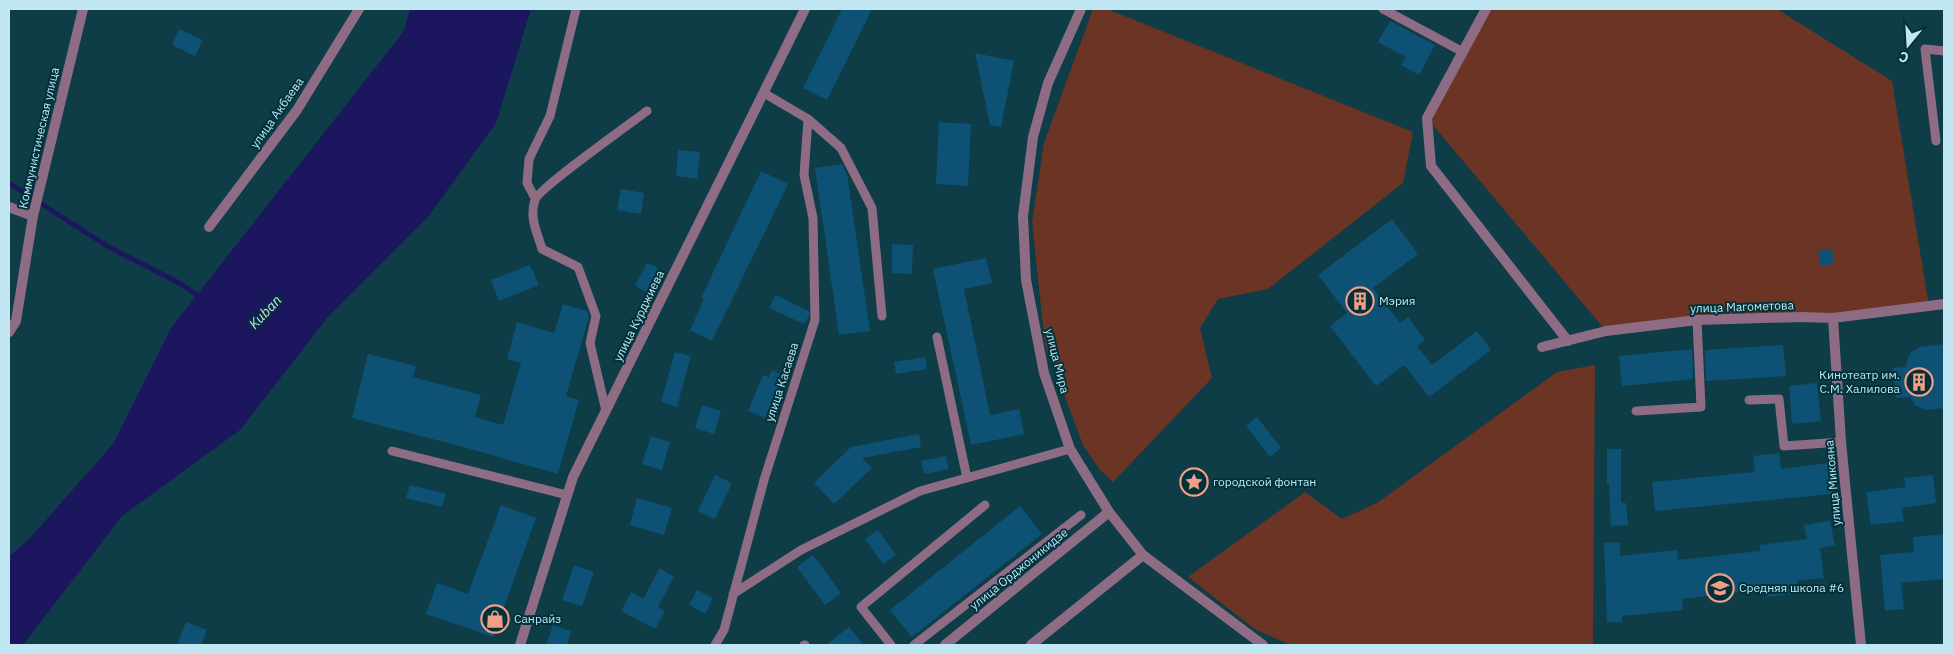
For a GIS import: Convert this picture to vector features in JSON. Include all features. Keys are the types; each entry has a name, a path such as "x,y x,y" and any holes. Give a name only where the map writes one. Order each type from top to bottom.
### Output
{"street":[{"name":"Коммунистическая улица","path":"9,332 16,321 34,216 83,9"},
{"name":"улица Акбаева","path":"209,226 297,110 359,9"},
{"name":"улица Курджиева","path":"520,645 573,477 805,9"},
{"name":"улица Мира","path":"1081,9 1048,82 1033,137 1023,216 1026,280 1044,373 1070,449 1109,512 1143,555 1263,645"},
{"path":"1486,9 1427,118 1431,166 1568,341"},
{"path":"9,207 34,216"},
{"name":"улица Магометова","path":"1542,347 1606,331 1697,320 1833,318 1944,304"},
{"name":"улица Микояна","path":"1833,318 1841,442 1861,645"},
{"name":"улица Орджоникидзе","path":"945,645 1109,512"},
{"path":"1031,645 1143,555"}],"lane":[{"path":"535,198 527,183 529,159 550,116 576,9"},
{"path":"1383,9 1463,52"},
{"path":"1936,142 1925,49 1944,51"},
{"path":"764,93 808,119 841,148 872,208 882,316"},
{"path":"606,411 590,343 596,316 578,267 542,249 531,216 535,198 647,111"},
{"name":"улица Касаева","path":"715,645 724,630 764,480 815,320 813,218 804,175 808,119"},
{"path":"1636,411 1701,407 1697,320"},
{"path":"937,337 967,478"},
{"path":"1749,400 1779,399 1784,446 1841,442"},
{"path":"733,594 800,550 920,491 1070,449"},
{"path":"392,451 567,495"},
{"path":"890,645 861,607 985,505"},
{"path":"914,645 1080,515"}],"shaded area":[{"path":"1093,9 1107,9 1413,132 1403,183 1268,289 1218,299 1200,328 1212,378 1113,482 1100,470 1083,445 1045,344 1032,222 1044,143"},
{"path":"1486,9 1777,9 1892,81 1929,306 1606,331 1427,118"},
{"path":"1595,365 1593,645 1291,645 1256,630 1188,577 1305,492 1342,519 1377,503 1557,372"}],"water":[{"name":"Kuban","path":"410,9 531,9 496,123 428,217 327,318 240,430 122,516 23,645 9,645 9,557 31,537 113,444 171,328 404,31"}],"building":[{"path":"842,9 872,9 827,100 803,88"},
{"path":"1390,21 1435,45 1419,75 1401,65 1406,57 1378,42"},
{"path":"179,29 203,40 195,56 172,45"},
{"path":"975,53 1014,61 1001,127 990,125"},
{"path":"939,122 971,124 968,186 936,184"},
{"path":"678,150 700,152 697,179 676,176"},
{"path":"842,164 847,174 870,331 839,335 815,168"},
{"path":"761,171 788,184 712,341 690,330 704,299 701,298"},
{"path":"621,189 644,193 641,214 617,210"},
{"name":"Мэрия","path":"1392,219 1418,254 1373,288 1400,323 1408,317 1425,340 1417,346 1432,365 1477,331 1491,350 1429,397 1404,365 1376,386 1330,326 1347,313 1318,275"},
{"path":"892,244 913,245 912,274 892,273"},
{"path":"1832,249 1834,264 1820,266 1818,251"},
{"path":"986,258 992,283 964,289 990,415 1019,409 1024,434 971,445 933,269"},
{"path":"647,263 658,268 646,292 635,286"},
{"path":"530,265 539,285 499,301 491,280"},
{"path":"775,295 809,311 809,316 804,324 769,308"},
{"path":"563,304 587,311 589,316 566,396 579,400 558,474 352,418 368,354 416,366 413,377 481,395 475,417 503,425 521,363 507,359 517,322 554,333"},
{"name":"Кинотеатр им. С.М. Халилова","path":"1944,344 1944,408 1926,410 1916,406 1910,397 1896,398 1893,368 1906,367 1909,354 1919,347"},
{"path":"1783,345 1786,376 1706,381 1705,350"},
{"path":"1692,349 1693,379 1622,386 1619,356"},
{"path":"675,352 691,356 677,407 661,402"},
{"path":"925,357 927,369 896,374 894,362"},
{"path":"772,370 784,376 765,418 748,411 763,375 769,377"},
{"path":"1817,383 1821,421 1792,424 1789,386"},
{"path":"702,405 721,411 714,434 695,428"},
{"path":"1257,417 1281,448 1270,457 1246,426"},
{"path":"919,434 921,447 862,458 872,468 834,504 814,483 851,447"},
{"path":"651,436 670,442 662,470 642,464"},
{"path":"1607,449 1621,449 1621,503 1626,503 1628,525 1611,526 1609,484 1607,484"},
{"path":"1779,453 1781,469 1829,463 1832,494 1655,511 1652,482 1755,472 1753,456"},
{"path":"946,456 949,469 924,474 921,461"},
{"path":"715,475 732,483 715,519 698,511"},
{"path":"1933,475 1936,503 1902,508 1904,521 1871,525 1866,492 1906,487 1904,478"},
{"path":"410,485 446,494 442,507 406,498"},
{"path":"637,498 672,508 664,535 630,525"},
{"path":"501,505 536,518 493,637 426,614 437,583 468,594"},
{"path":"1020,506 1042,534 912,637 890,610"},
{"path":"1830,521 1835,545 1820,548 1824,578 1797,581 1799,593 1767,597 1766,589 1682,599 1683,610 1622,616 1622,622 1607,622 1604,543 1620,542 1620,556 1677,550 1678,560 1760,551 1760,545 1807,539 1804,525"},
{"path":"878,530 896,555 883,564 865,539"},
{"path":"1944,534 1944,579 1901,583 1904,609 1885,611 1880,555 1914,552 1913,537"},
{"path":"813,555 841,593 825,605 797,567"},
{"path":"574,565 594,572 582,606 562,600"},
{"path":"660,568 674,577 658,607 665,611 655,629 621,611 631,592 643,599"},
{"path":"697,590 713,598 705,614 689,605"},
{"path":"186,622 207,630 201,645 177,645"},
{"path":"553,625 571,631 567,645 546,645"},
{"path":"849,627 864,645 826,645"}],"waterway":[{"path":"9,183 107,246 181,284 201,298"}],"place":[{"name":"Мэрия","path":"1360,301"},
{"name":"Кинотеатр им. С.М. Халилова","path":"1919,382"},
{"name":"городской фонтан","path":"1194,482"},
{"name":"Средняя школа #6","path":"1720,588"},
{"name":"Санрайз","path":"495,619"}]}
